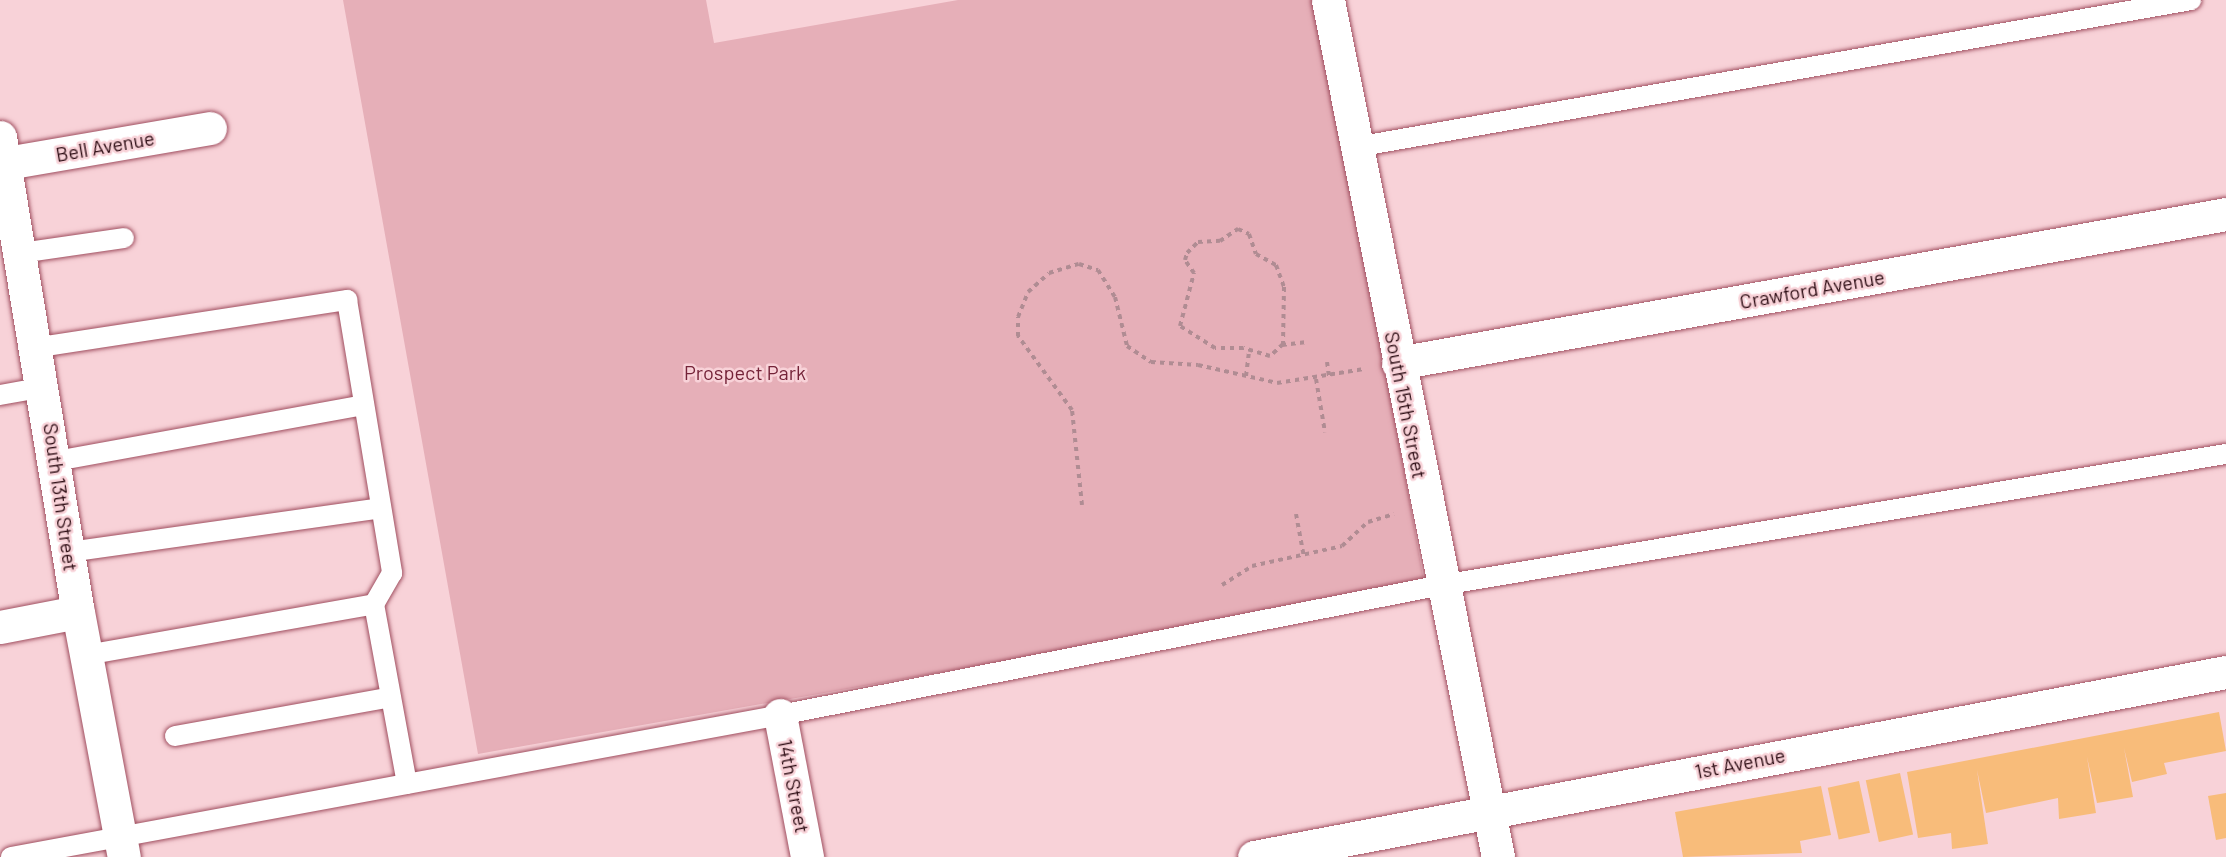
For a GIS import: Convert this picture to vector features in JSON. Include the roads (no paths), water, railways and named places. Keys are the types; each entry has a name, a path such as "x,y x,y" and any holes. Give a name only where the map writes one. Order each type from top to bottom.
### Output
{"street":[{"name":"South 15th Street","path":"1328,0 1442,585 1498,857"},
{"name":"Bell Avenue","path":"2,154 210,128"},
{"name":"South 13th Street","path":"2,154 39,347 78,612 122,846"},
{"name":"Crawford Avenue","path":"1398,363 2226,214"},
{"path":"0,627 78,612"},
{"name":"1st Avenue","path":"1254,857 1490,810 2226,672"},
{"name":"14th Street","path":"780,715 807,857"}],"lane":[{"path":"1356,147 2191,0"},
{"path":"21,253 124,238"},
{"path":"39,347 347,300 392,573 374,604 407,784"},
{"path":"0,395 45,387"},
{"path":"56,461 364,405"},
{"path":"11,857 122,846 407,784 780,715 1442,585 2226,454"},
{"path":"69,552 381,508"},
{"path":"86,655 374,604"},
{"path":"175,736 391,696"}],"park label":[{"name":"Prospect Park","path":"745,372"}]}
